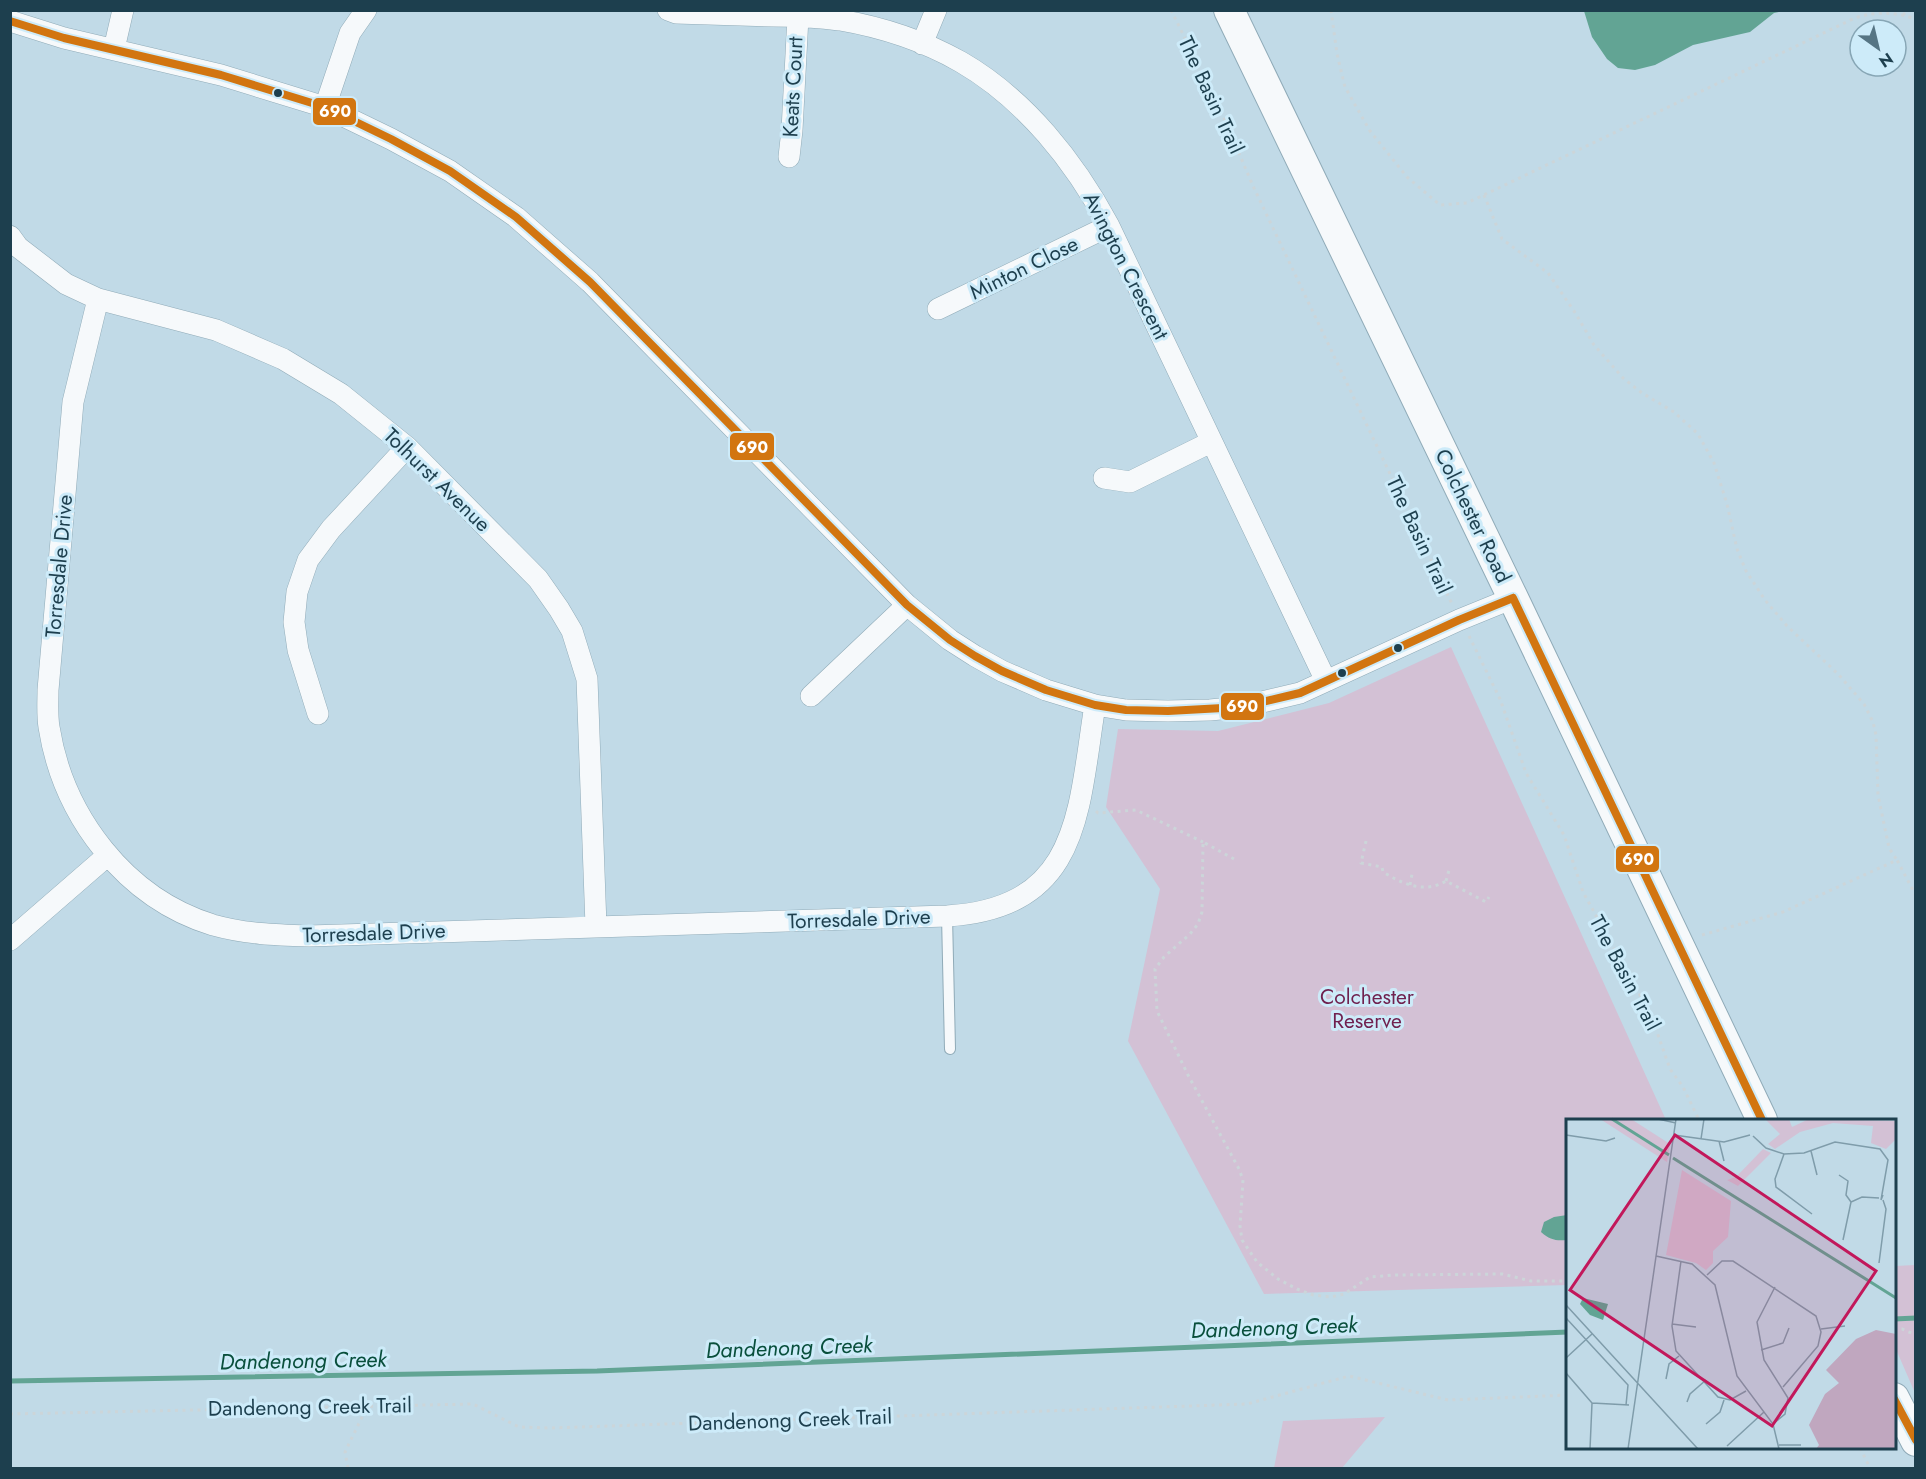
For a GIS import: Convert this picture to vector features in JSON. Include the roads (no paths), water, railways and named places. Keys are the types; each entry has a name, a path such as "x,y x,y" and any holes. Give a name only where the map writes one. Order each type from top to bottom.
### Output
{"main road":[{"name":"Colchester Road","path":"1229,10 1762,1119"},
{"path":"1896,1402 1916,1441"}],"street":[{"path":"114,49 123,10"},
{"path":"325,107 350,33 366,10"},
{"name":"Avington Crescent","path":"668,10 676,13 798,16 838,20 882,29 960,61 985,78 1037,123 1087,188 1109,226 1326,681"},
{"path":"921,44 936,10"},
{"name":"Keats Court","path":"789,157 798,16"},
{"path":"10,21 64,38 221,75 325,107 450,171 516,217 590,282 907,605 950,640 1002,671 1046,690 1095,705 1126,710 1210,710 1241,706 1290,695 1326,681 1513,598"},
{"name":"Minton Close","path":"938,309 1109,226"},
{"name":"Tolhurst Avenue","path":"10,236 18,247 66,284 98,298 216,330 283,359 341,394 407,447 538,579 572,632 587,678 596,926"},
{"name":"Torresdale Drive","path":"98,298 73,402 48,690 48,726 58,765 73,803 88,830 108,855 132,879 156,896 181,911 214,925 248,933 309,936 947,916 984,912 1015,901 1032,890 1047,876 1060,858 1071,835 1095,705"},
{"path":"1104,477 1130,482 1211,442"},
{"path":"318,714 297,650 294,622 300,582 308,560 331,529 407,447"},
{"path":"812,696 907,605"},
{"path":"10,940 108,855"}],"lane":[{"path":"947,916 950,1049"}],"waterway":[{"name":"Dandenong Creek","path":"1896,1319 1916,1318"},
{"name":"Dandenong Creek","path":"10,1381 597,1371 1566,1332"}],"park label":[{"name":"Colchester Reserve","path":"1367,1009"}]}
